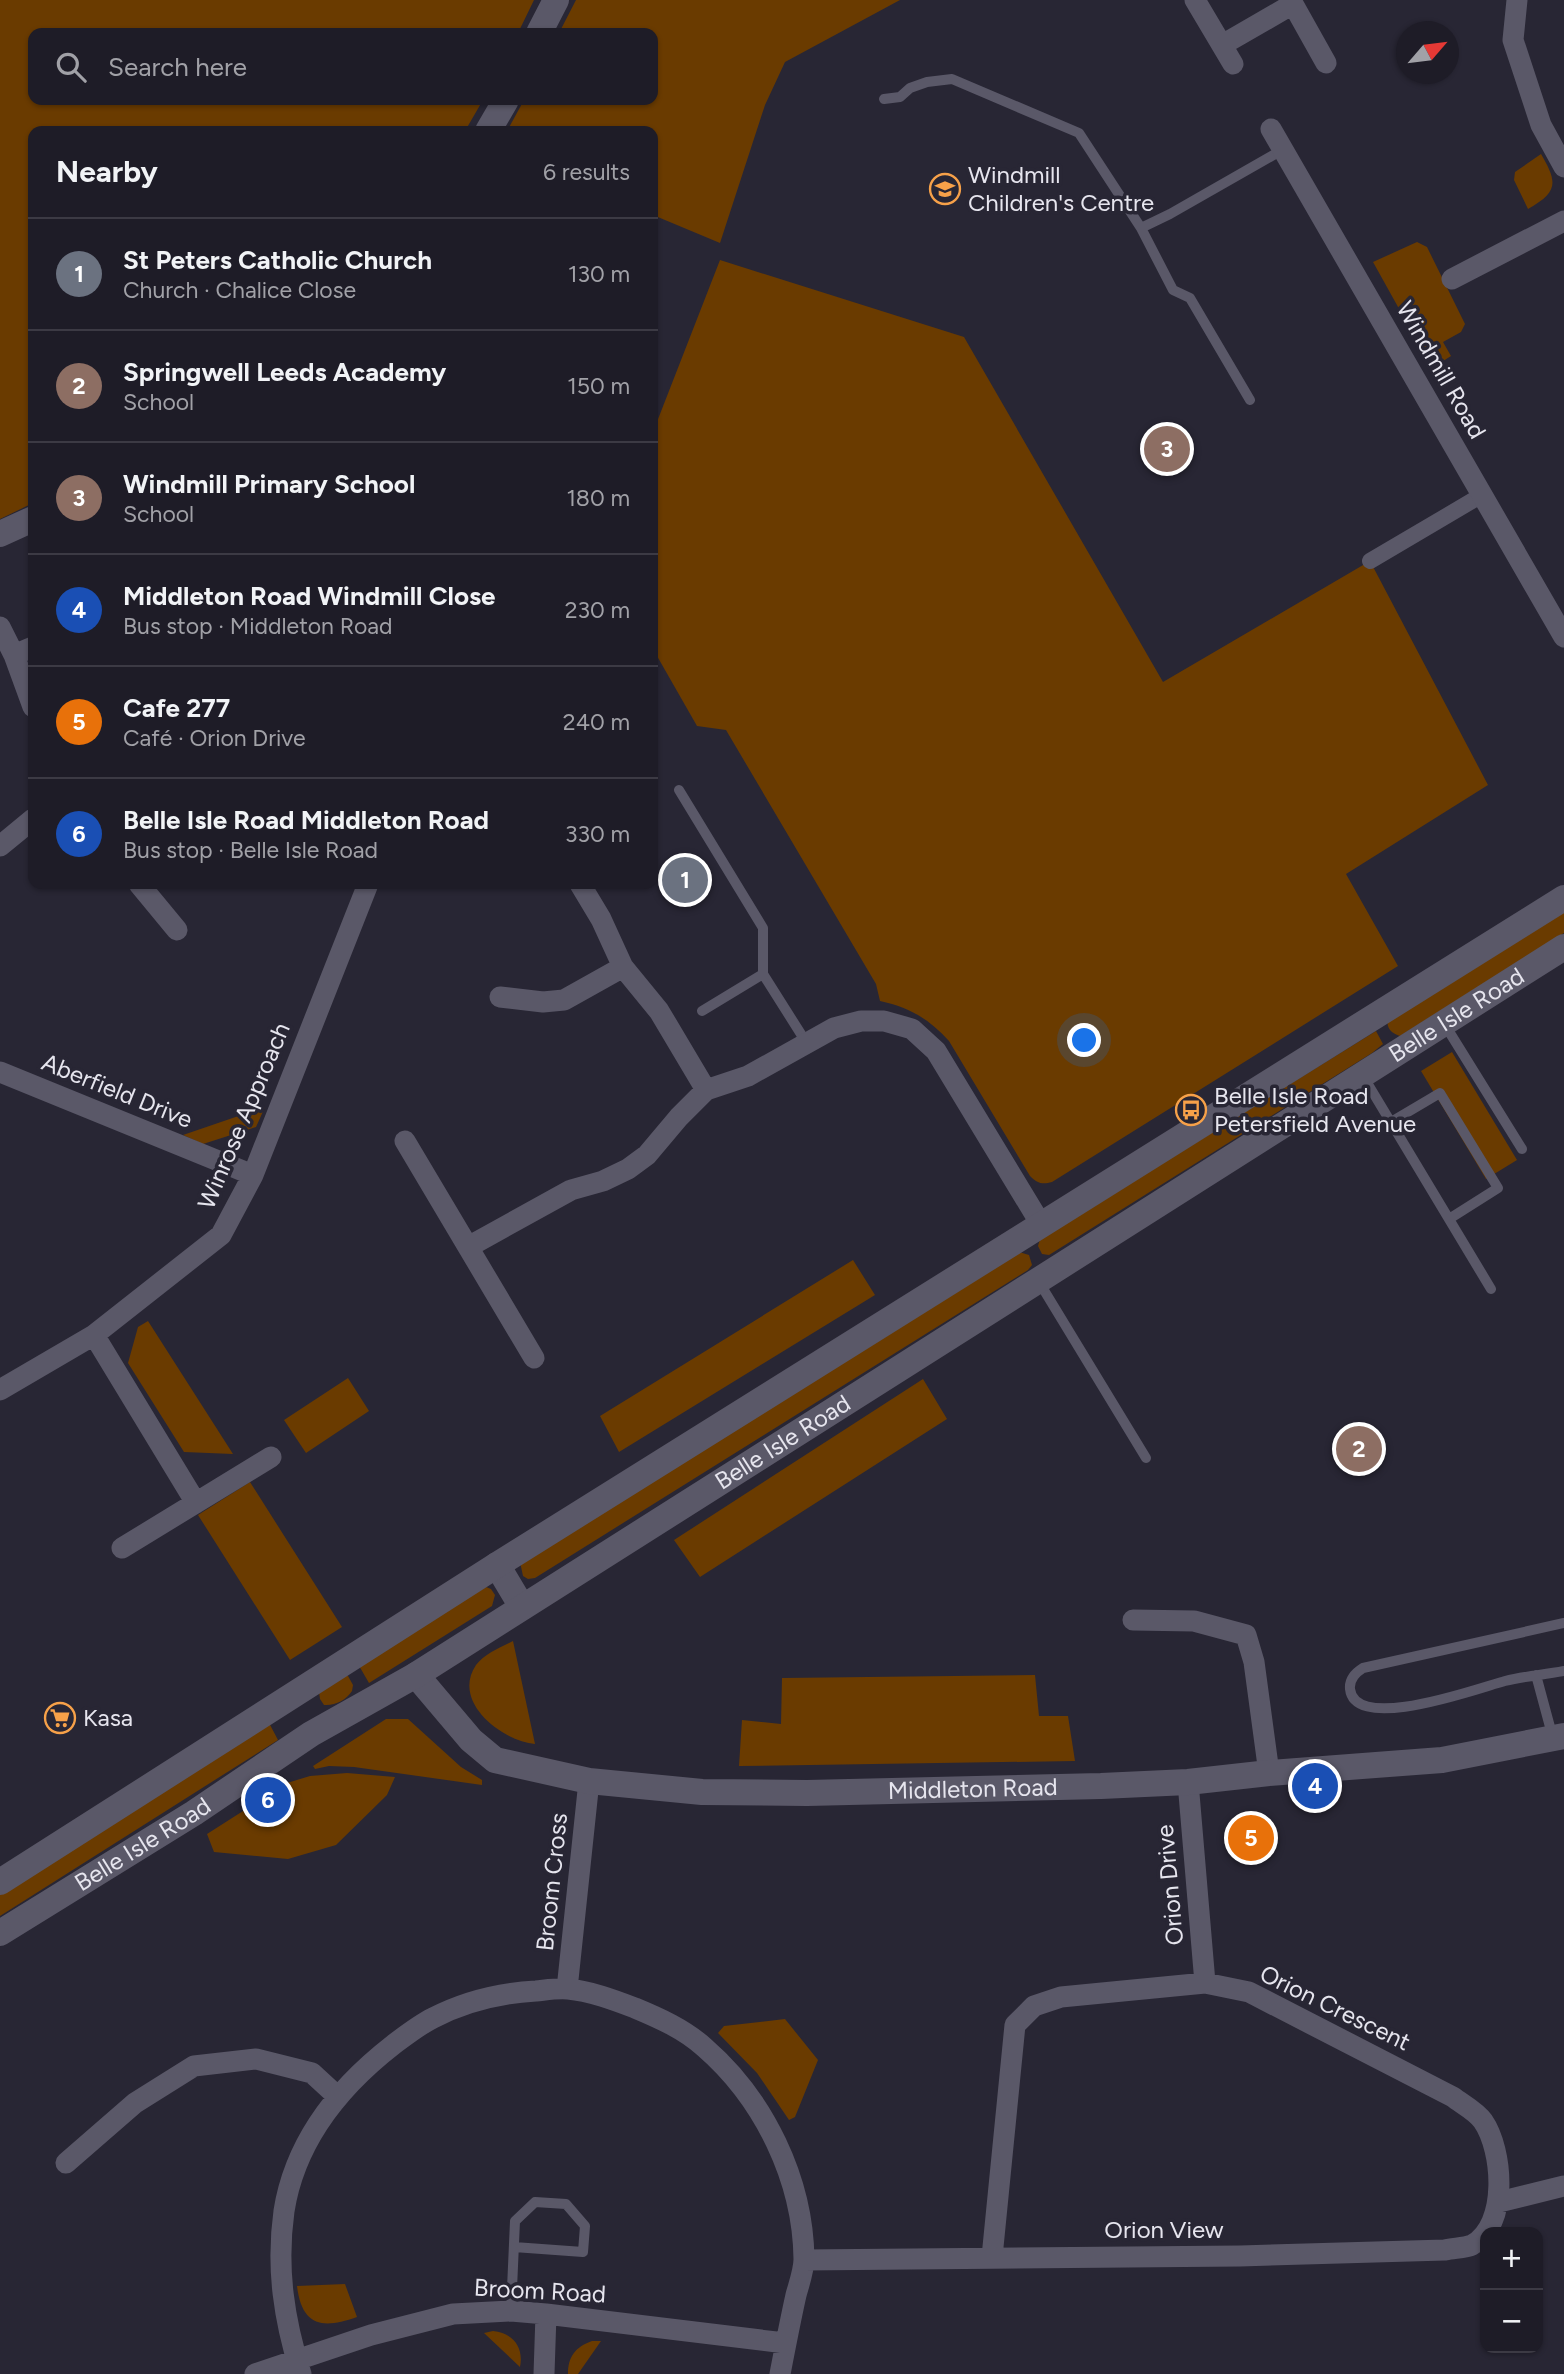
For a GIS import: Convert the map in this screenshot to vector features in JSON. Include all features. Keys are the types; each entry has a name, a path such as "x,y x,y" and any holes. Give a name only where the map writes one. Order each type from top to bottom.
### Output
{"street":[{"path":"542,28 556,0"},
{"path":"1195,0 1233,64"},
{"path":"1517,0 1513,40 1541,125 1564,167"},
{"path":"1222,45 1292,2 1326,63"},
{"path":"491,126 503,105"},
{"name":"Windmill Road","path":"1271,129 1564,637"},
{"path":"1452,279 1564,221"},
{"path":"1370,561 1482,495"},
{"path":"0,534 28,521"},
{"path":"0,627 24,651 28,676"},
{"path":"0,846 28,823"},
{"path":"143,889 177,930"},
{"name":"Winrose Approach","path":"0,1390 94,1335 221,1235 253,1175 366,889"},
{"path":"583,889 601,919 623,967 659,1011 706,1090"},
{"name":"Belle Isle Road","path":"0,1882 497,1565 1564,898"},
{"name":"Belle Isle Road","path":"0,1933 194,1812 311,1734 416,1675 1445,1025 1564,947"},
{"path":"500,997 543,1002 564,1000 623,967"},
{"path":"468,1247 571,1190 603,1181 628,1169 647,1156 679,1117 706,1090 748,1076 834,1028 861,1021 884,1021 912,1029 936,1051 1042,1226"},
{"name":"Aberfield Drive","path":"0,1072 253,1175"},
{"path":"405,1141 534,1358"},
{"path":"94,1335 196,1503"},
{"path":"122,1548 271,1457"},
{"path":"497,1565 522,1607"},
{"path":"1133,1620 1194,1621 1246,1635 1254,1662 1269,1773"},
{"name":"Middleton Road","path":"416,1675 471,1740 495,1760 589,1781 702,1792 794,1793 1088,1787 1188,1782 1442,1760 1558,1737"},
{"path":"289,1698 311,1734"},
{"name":"Broom Cross","path":"567,1989 589,1781"},
{"name":"Orion Drive","path":"1188,1782 1205,1983"},
{"name":"Orion Crescent","path":"992,2257 1015,2025 1034,2006 1061,1997 1205,1983 1249,1992 1453,2097 1482,2119 1492,2139 1499,2179 1499,2202"},
{"path":"299,2368 281,2292 284,2208 296,2168 313,2129 337,2095 363,2068 432,2018 468,2003 511,1993 567,1989 612,1999 665,2020 704,2046 740,2083 766,2120 788,2168 798,2211 804,2260 780,2374"},
{"path":"66,2163 135,2103 194,2066 256,2059 312,2073 337,2095"},
{"path":"1499,2202 1564,2186"},
{"name":"Orion View","path":"804,2260 1240,2256 1445,2250 1472,2245 1488,2228 1499,2202"},
{"name":"Broom Road","path":"255,2374 299,2368 371,2335 453,2314 511,2311 546,2314 785,2343"},
{"path":"544,2374 546,2314"}],"lane":[{"path":"884,99 900,97 910,88 928,82 952,79 1079,133 1141,228 1173,290 1190,298 1250,400"},
{"path":"1141,228 1283,149"},
{"path":"680,790 763,928 763,974 806,1042"},
{"path":"702,1011 763,974"},
{"path":"1445,1025 1522,1149"},
{"path":"1363,1076 1491,1289"},
{"path":"1391,1122 1440,1093 1497,1188 1449,1219"},
{"path":"1039,1282 1146,1458"},
{"path":"1564,1623 1363,1668 1355,1673 1349,1686 1350,1694 1363,1705 1398,1709 1536,1675 1564,1671"},
{"path":"1536,1675 1558,1737"},
{"path":"511,2311 515,2221 535,2202 566,2204 585,2226 583,2252 514,2247"}],"shaded area":[{"path":"0,0 534,0 520,28 28,28 28,105 480,105 468,126 28,126 28,505 0,519"},
{"path":"576,0 900,0 785,62 765,105 720,243 658,217 658,126 510,126 521,105 658,105 658,28 562,28"},
{"path":"1541,154 1550,172 1552,186 1545,197 1528,209 1514,180 1515,172"},
{"path":"1417,242 1427,247 1465,324 1461,332 1443,342 1451,356 1432,368 1373,262"},
{"path":"720,260 964,337 1163,682 1370,561 1488,785 1346,874 1398,966 1052,1182 1040,1183 1035,1180 1030,1176 949,1041 918,1015 880,1001 876,984 726,730 697,726 658,658 658,419"},
{"path":"1564,907 1564,933 1400,1036 1390,1030 1388,1019"},
{"path":"1376,1031 1383,1044 1372,1053 1049,1255 1042,1254 1038,1246 1040,1239"},
{"path":"1452,1052 1517,1160 1486,1179 1421,1071"},
{"path":"265,1107 256,1127 203,1144 183,1135"},
{"path":"1019,1252 1029,1255 1032,1265 1028,1270 535,1578 528,1579 523,1576 520,1562"},
{"path":"853,1260 875,1295 619,1452 600,1416"},
{"path":"148,1321 233,1454 184,1452 128,1363 138,1327"},
{"path":"348,1378 369,1411 306,1453 284,1420"},
{"path":"923,1379 947,1419 700,1577 674,1540"},
{"path":"250,1482 342,1627 290,1660 198,1515"},
{"path":"486,1587 495,1595 492,1606 369,1683 358,1664"},
{"path":"513,1641 535,1744 508,1736 495,1727 475,1705 470,1693 470,1679 479,1661"},
{"path":"342,1675 348,1676 353,1685 352,1691 340,1702 324,1705 319,1692"},
{"path":"1035,1675 1039,1716 1068,1716 1075,1761 739,1766 742,1720 781,1724 782,1678"},
{"path":"386,1719 408,1719 461,1767 482,1780 482,1785 354,1767 329,1766 315,1769 313,1766"},
{"path":"268,1721 278,1740 0,1916 0,1889"},
{"path":"347,1773 395,1777 387,1795 336,1845 288,1859 214,1852 207,1834 287,1783 310,1776"},
{"path":"785,2019 818,2060 795,2117 789,2120 757,2073 718,2033 724,2026"},
{"path":"345,2284 357,2317 324,2323 309,2317 300,2300 297,2286"},
{"path":"500,2332 516,2342 520,2353 520,2367 484,2333"},
{"path":"592,2341 601,2341 578,2374 568,2374 574,2353"}],"place":[{"name":"Windmill Children's Centre","path":"945,189"},
{"name":"Windmill Primary School","path":"1167,449"},
{"name":"St Peters Catholic Church","path":"685,880"},
{"name":"Belle Isle Road Petersfield Avenue","path":"1191,1110"},
{"name":"Springwell Leeds Academy","path":"1359,1449"},
{"name":"Kasa","path":"60,1718"},
{"name":"Middleton Road Windmill Close","path":"1315,1786"},
{"name":"Belle Isle Road Middleton Road","path":"268,1800"},
{"name":"Cafe 277","path":"1251,1838"}]}
